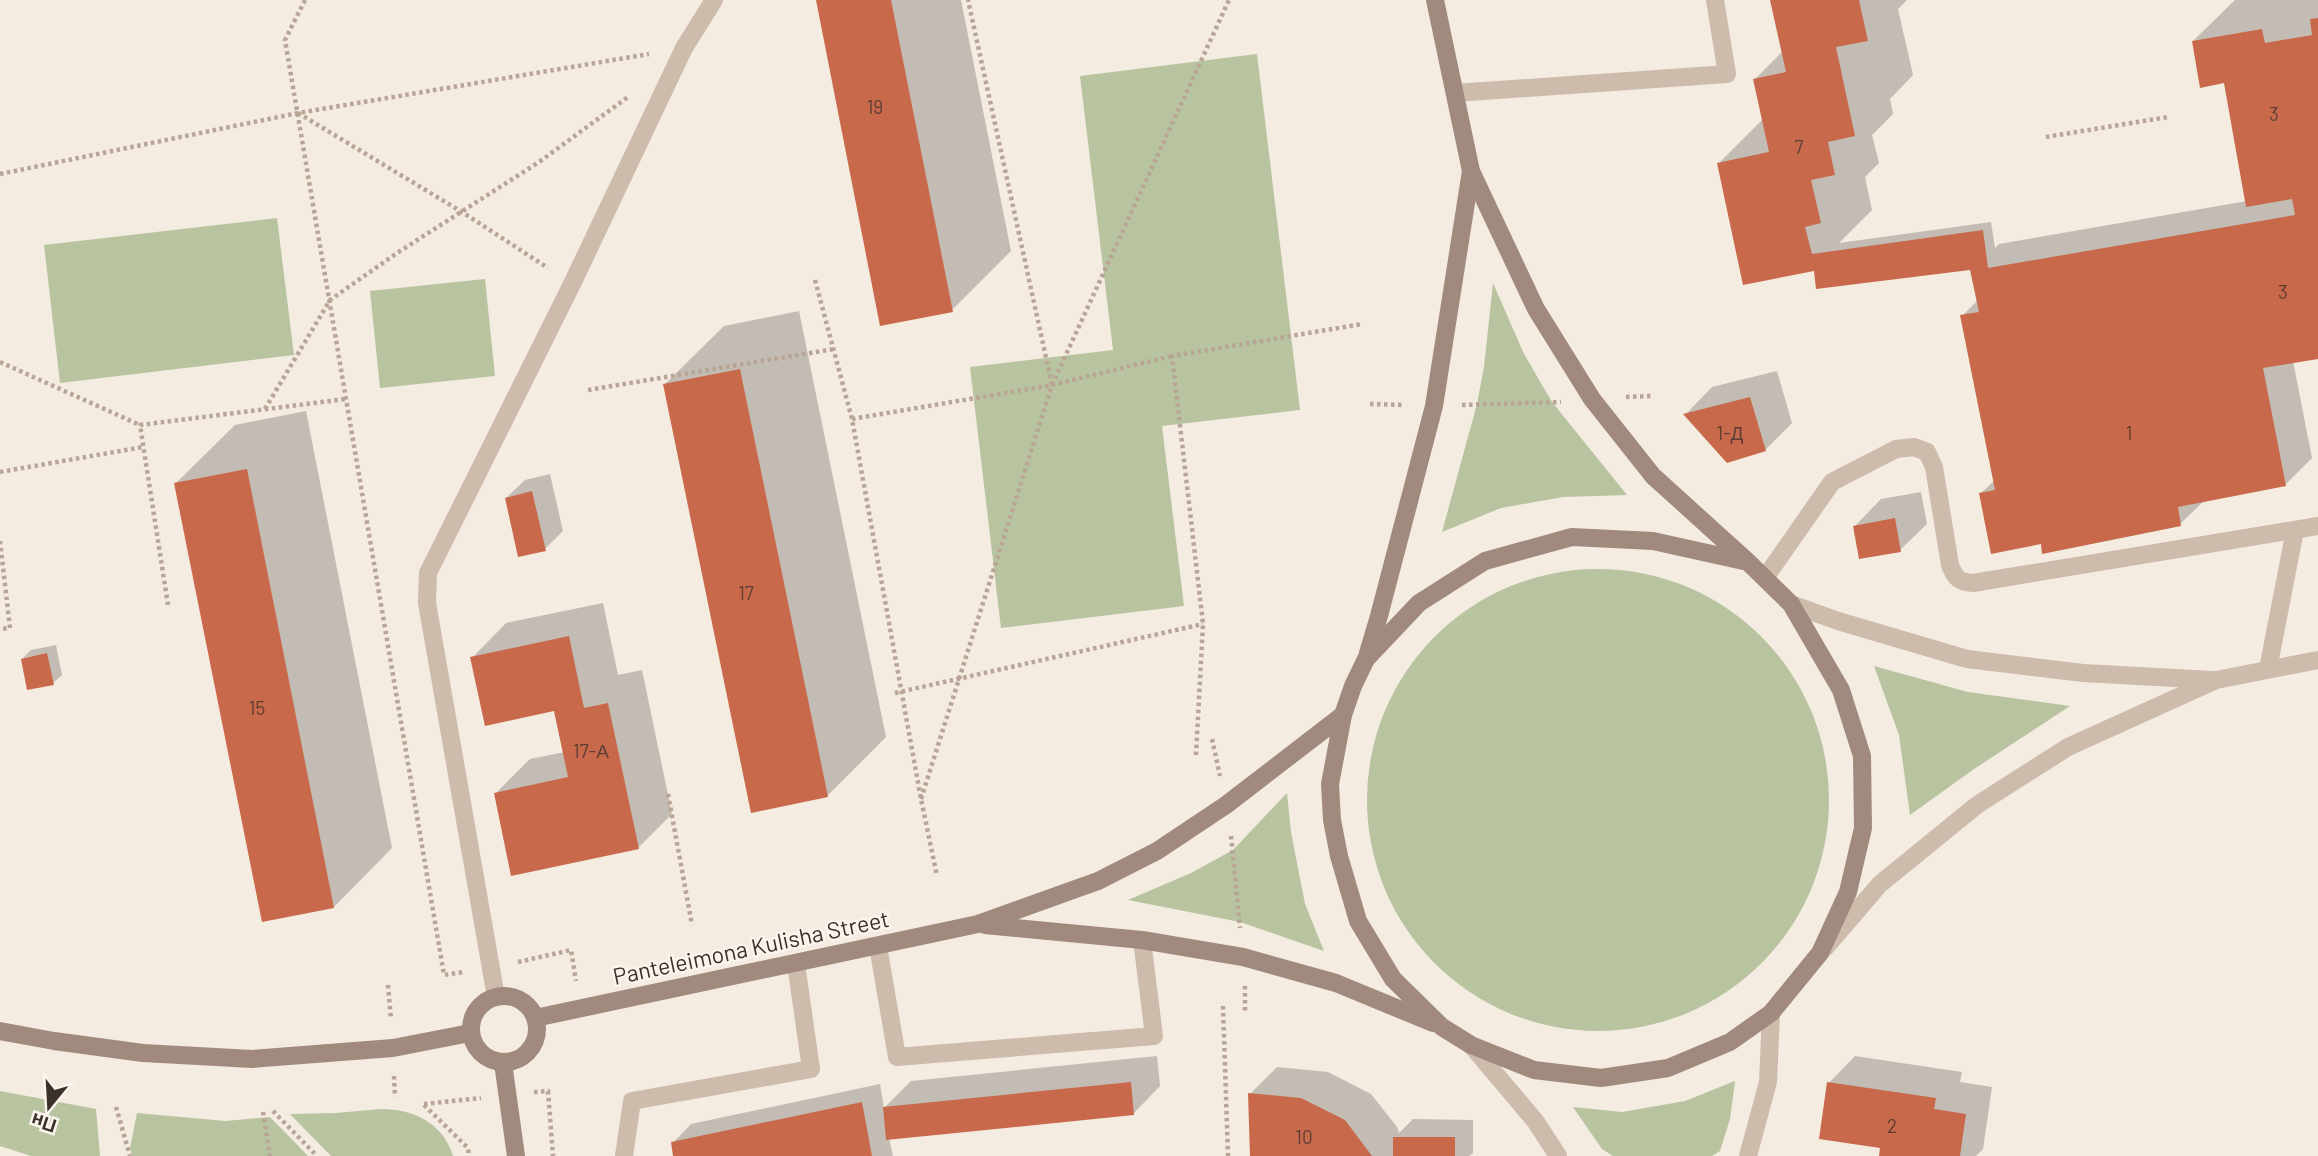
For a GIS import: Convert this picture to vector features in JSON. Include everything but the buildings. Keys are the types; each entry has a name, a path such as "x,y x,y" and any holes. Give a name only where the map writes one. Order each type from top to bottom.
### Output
{"main road":[{"path":"1435,0 1471,171 1535,309 1592,398 1653,476 1791,604 1841,690 1862,756 1863,828 1847,892 1820,953 1771,1013 1730,1042 1668,1068 1601,1078 1534,1070 1471,1045 1442,1027 1393,979 1358,921 1339,856 1332,820 1330,785 1343,715 1380,616 1434,406 1471,171"},
{"path":"1366,659 1419,603 1485,561 1572,537 1653,541 1748,562"},
{"name":"Panteleimona Kulisha Street","path":"535,1018 978,924 1098,881 1157,851 1226,806 1343,715"},
{"name":"Panteleimona Kulisha Street","path":"978,924 1142,940 1243,957 1336,983 1442,1027"},
{"path":"496,997 512,998 526,1005 535,1018 537,1034 531,1049 519,1059 503,1063 488,1059 476,1048 470,1033 472,1017 482,1004 496,997"},
{"path":"0,1031 144,1053 252,1059 393,1048 470,1033"},
{"path":"503,1063 516,1156"}],"street":[{"path":"496,997 426,589 428,573 572,284 684,48 714,0"},
{"path":"1455,93 1727,74 1715,0"},
{"path":"1765,578 1832,482 1896,449 1914,447 1927,452 1934,467 1950,565 1954,577 1963,582 1973,583 2318,526"},
{"path":"2268,669 2295,530"},
{"path":"1791,604 1838,621 1967,659 2083,673 2216,680"},
{"path":"1820,953 1880,884 1977,805 2068,747 2216,680 2318,660"},
{"path":"878,946 897,1058 1154,1036 1142,940"},
{"path":"624,1156 632,1101 811,1069 796,964"},
{"path":"1748,1156 1768,1082 1771,1013"},
{"path":"1471,1045 1536,1122 1558,1156"}],"path":[{"path":"305,0 285,40 444,975 492,968 571,950 580,1009"},
{"path":"968,0 1052,385"},
{"path":"921,799 1052,385 1229,0"},
{"path":"0,174 298,113 684,48"},
{"path":"265,409 330,300 539,162 634,93"},
{"path":"298,113 462,212 572,284"},
{"path":"2046,137 2168,117"},
{"path":"815,280 852,419 937,876"},
{"path":"852,419 1052,385 1172,356 1362,324"},
{"path":"588,390 834,349"},
{"path":"1172,356 1203,624 1196,755"},
{"path":"0,362 140,425 346,398"},
{"path":"1370,404 1434,406 1653,396"},
{"path":"140,425 168,605"},
{"path":"0,472 144,447"},
{"path":"0,541 10,628 0,629"},
{"path":"895,693 1203,624"},
{"path":"1212,739 1233,850 1245,1011"},
{"path":"668,794 692,925"},
{"path":"1223,1006 1228,1156"},
{"path":"548,1091 553,1156"},
{"path":"424,1104 467,1148 469,1156"},
{"path":"116,1107 130,1156"},
{"path":"273,1111 317,1156"},
{"path":"263,1112 270,1156"}],"green space":[{"path":"1257,54 1300,410 1162,426 1184,606 1001,628 970,367 1113,350 1080,76"},
{"path":"277,218 294,355 60,383 44,245"},
{"path":"485,279 495,376 380,388 370,291"},
{"path":"1493,283 1524,354 1552,402 1627,495 1563,497 1501,508 1442,532 1477,404"},
{"path":"1598,569 1643,574 1686,587 1726,608 1761,637 1790,672 1811,712 1824,755 1829,800 1824,845 1811,888 1790,928 1761,963 1726,992 1686,1013 1643,1026 1598,1031 1553,1026 1510,1013 1470,992 1435,963 1406,928 1385,888 1372,845 1367,800 1372,755 1385,712 1406,672 1435,637 1470,608 1510,587 1553,574"},
{"path":"1874,666 1968,692 2070,706 1910,815 1899,735"},
{"path":"1287,793 1291,832 1305,904 1324,951 1240,922 1128,900 1191,873 1233,850"},
{"path":"1735,1081 1730,1119 1720,1151 1712,1156 1613,1156 1602,1149 1573,1107 1622,1112 1685,1101"},
{"path":"0,1091 96,1109 100,1156 31,1156 0,1146"},
{"path":"381,1109 405,1112 426,1120 442,1135 453,1156 331,1156 290,1114 336,1113"},
{"path":"137,1113 225,1121 270,1117 308,1156 132,1156 130,1148"}]}
